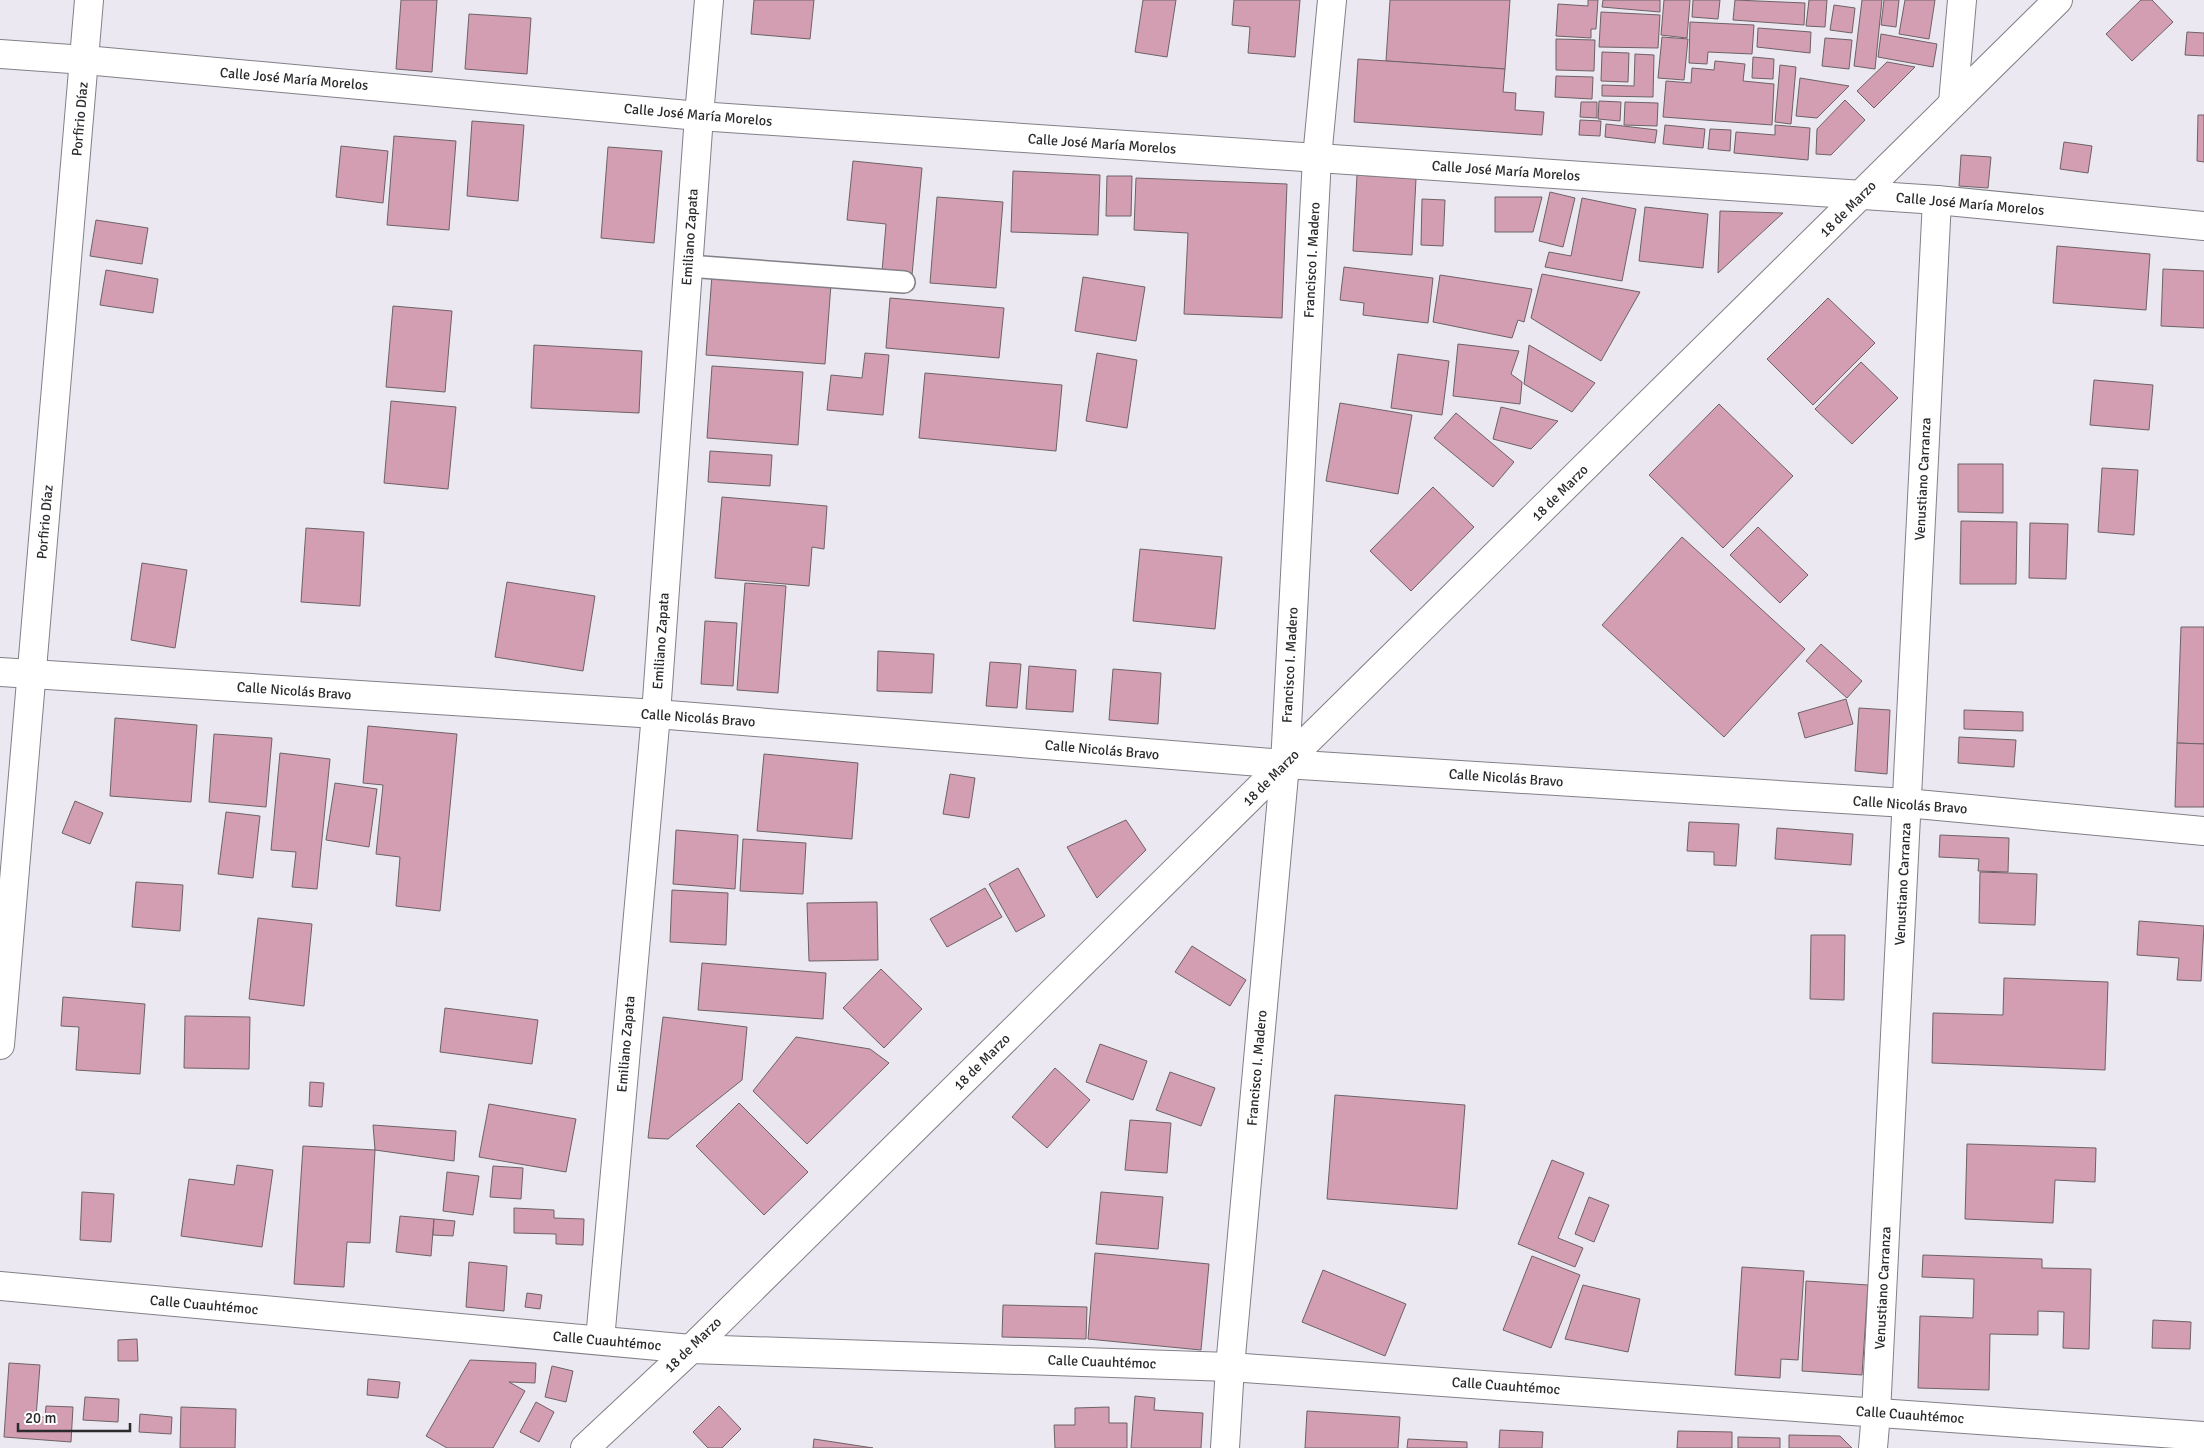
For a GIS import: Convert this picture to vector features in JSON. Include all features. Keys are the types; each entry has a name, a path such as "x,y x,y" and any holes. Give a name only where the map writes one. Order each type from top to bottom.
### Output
{"street":[{"name":"Porfirio Díaz","path":"0,1045 89,0"},
{"name":"Emiliano Zapata","path":"600,1340 656,714 709,0"},
{"name":"Francisco I. Madero","path":"1224,1448 1285,764 1317,158 1332,0"},
{"path":"1953,103 1962,0"},
{"name":"18 de Marzo","path":"585,1448 691,1348 2058,0"},
{"name":"Calle José María Morelos","path":"0,54 85,60 699,116 1862,194 2204,226"},
{"name":"Venustiano Carranza","path":"1873,1448 1936,200"},
{"name":"Calle Nicolás Bravo","path":"0,672 656,714 1285,764 1906,803 2204,830"},
{"name":"Calle Cuauhtémoc","path":"0,1286 691,1348 1230,1367 2204,1436"}],"lane":[{"path":"688,266 904,282"}],"building":[{"path":"401,0 437,0 432,72 396,69"},
{"path":"754,0 814,0 810,39 751,34"},
{"path":"1143,0 1176,0 1167,57 1135,52"},
{"path":"1234,0 1300,0 1295,57 1248,53 1250,27 1232,25"},
{"path":"1390,0 1510,0 1505,69 1386,61"},
{"path":"1588,0 1598,0 1596,29 1591,29 1591,38 1556,36 1558,4 1588,6"},
{"path":"1603,0 1660,0 1660,12 1602,7"},
{"path":"1664,0 1690,0 1687,38 1661,35"},
{"path":"1693,0 1720,0 1718,19 1692,17"},
{"path":"1735,0 1805,3 1804,25 1733,20"},
{"path":"1809,0 1827,0 1825,27 1806,26"},
{"path":"1862,0 1882,0 1875,69 1854,66"},
{"path":"1884,0 1899,0 1896,27 1881,25"},
{"path":"1905,0 1935,0 1929,39 1899,34"},
{"path":"2141,0 2152,0 2173,22 2132,61 2106,34"},
{"path":"1834,5 1855,8 1852,33 1830,30"},
{"path":"1601,12 1660,15 1658,48 1599,47"},
{"path":"469,14 531,18 527,74 465,69"},
{"path":"1690,22 1754,25 1752,54 1708,52 1707,64 1689,63"},
{"path":"1758,28 1811,32 1810,53 1757,47"},
{"path":"2187,32 2204,33 2204,56 2185,55"},
{"path":"1881,34 1937,44 1933,67 1878,57"},
{"path":"1662,37 1688,39 1684,80 1658,78"},
{"path":"1825,38 1852,40 1849,69 1822,66"},
{"path":"1556,39 1595,40 1594,71 1556,70"},
{"path":"1602,52 1629,53 1628,82 1601,81"},
{"path":"1635,54 1654,55 1653,97 1602,96 1602,85 1634,86"},
{"path":"1753,57 1774,59 1773,79 1752,78"},
{"path":"1358,59 1505,69 1503,92 1516,93 1515,110 1544,112 1542,135 1354,122"},
{"path":"1715,61 1745,64 1743,81 1774,84 1772,125 1663,117 1666,81 1691,83 1692,68 1714,70"},
{"path":"1887,62 1915,67 1874,108 1857,91"},
{"path":"1780,65 1796,67 1791,124 1775,122"},
{"path":"1556,76 1593,77 1592,99 1555,97"},
{"path":"1800,78 1849,86 1817,118 1796,116"},
{"path":"1845,100 1865,120 1831,155 1816,154 1817,129"},
{"path":"1599,101 1621,102 1620,121 1598,119"},
{"path":"1581,102 1597,102 1597,118 1580,117"},
{"path":"1625,102 1658,103 1657,126 1624,125"},
{"path":"2198,115 2204,115 2204,162 2197,161"},
{"path":"1580,120 1601,121 1600,136 1579,135"},
{"path":"472,121 524,125 518,201 467,196"},
{"path":"1606,124 1657,130 1655,143 1605,137"},
{"path":"1665,125 1705,129 1703,148 1663,144"},
{"path":"1775,125 1810,128 1808,160 1734,153 1736,132 1775,135"},
{"path":"1710,129 1731,130 1730,151 1708,149"},
{"path":"394,136 456,141 449,230 387,225"},
{"path":"2064,142 2092,146 2088,173 2060,169"},
{"path":"341,146 388,151 383,203 336,197"},
{"path":"608,147 662,151 654,243 601,238"},
{"path":"1961,155 1991,157 1988,188 1959,186"},
{"path":"853,161 922,168 912,275 882,272 886,224 847,220"},
{"path":"1013,171 1100,175 1098,235 1011,232"},
{"path":"1357,175 1416,179 1412,255 1353,251"},
{"path":"1107,176 1132,176 1131,216 1106,216"},
{"path":"1136,178 1287,184 1282,318 1184,314 1188,233 1134,230"},
{"path":"1550,192 1575,198 1563,247 1539,241"},
{"path":"937,197 1003,202 996,288 930,283"},
{"path":"1495,197 1542,197 1533,232 1495,232"},
{"path":"1582,198 1636,209 1622,281 1545,267 1549,252 1571,256"},
{"path":"1422,199 1445,200 1443,246 1421,245"},
{"path":"1645,207 1708,214 1703,268 1639,261"},
{"path":"1720,211 1783,213 1718,273"},
{"path":"96,220 148,228 142,264 90,256"},
{"path":"2057,246 2150,254 2146,310 2053,303"},
{"path":"1344,267 1433,278 1428,323 1363,315 1364,303 1340,300"},
{"path":"2163,269 2204,271 2204,328 2161,326"},
{"path":"106,270 158,279 153,313 100,305"},
{"path":"1542,274 1640,292 1601,361 1531,318"},
{"path":"712,275 831,284 825,364 706,355"},
{"path":"1440,275 1532,289 1524,322 1518,320 1512,338 1433,322"},
{"path":"1083,277 1145,287 1136,341 1075,331"},
{"path":"890,298 1004,308 999,358 886,348"},
{"path":"1828,298 1875,343 1813,405 1767,359"},
{"path":"393,306 452,311 445,392 386,387"},
{"path":"1458,344 1519,351 1511,374 1522,382 1520,404 1453,396"},
{"path":"534,345 642,351 639,413 531,408"},
{"path":"1529,345 1595,383 1572,412 1524,384"},
{"path":"865,353 889,355 883,415 827,410 831,375 862,378"},
{"path":"1097,353 1137,360 1127,428 1086,421"},
{"path":"1398,354 1449,361 1442,415 1391,408"},
{"path":"1861,362 1898,398 1852,444 1815,409"},
{"path":"712,366 803,372 798,445 707,438"},
{"path":"925,373 1062,385 1056,451 919,438"},
{"path":"2094,380 2153,385 2149,430 2090,425"},
{"path":"391,401 456,407 448,489 384,483"},
{"path":"1340,403 1412,415 1398,494 1326,481"},
{"path":"1719,404 1793,476 1723,548 1649,475"},
{"path":"1501,407 1558,421 1531,449 1493,439"},
{"path":"1456,413 1514,462 1493,487 1434,438"},
{"path":"710,451 772,455 770,486 708,482"},
{"path":"1958,464 2003,464 2003,513 1958,512"},
{"path":"2102,468 2138,470 2134,535 2098,532"},
{"path":"1433,487 1474,527 1411,591 1370,551"},
{"path":"722,497 827,506 824,549 812,547 809,586 715,578"},
{"path":"1961,521 2017,522 2016,584 1960,584"},
{"path":"2030,523 2068,524 2066,579 2029,578"},
{"path":"1758,527 1808,575 1780,603 1730,555"},
{"path":"306,528 364,532 360,606 301,602"},
{"path":"1682,537 1805,649 1724,737 1602,625"},
{"path":"1140,549 1222,557 1215,629 1133,621"},
{"path":"142,563 187,570 175,648 131,640"},
{"path":"507,582 595,596 583,671 495,657"},
{"path":"745,583 786,586 778,693 737,690"},
{"path":"705,621 737,623 733,686 701,684"},
{"path":"2181,627 2204,627 2204,744 2177,743"},
{"path":"1821,644 1862,681 1847,698 1806,661"},
{"path":"878,651 934,654 932,693 877,691"},
{"path":"990,662 1021,664 1017,708 986,706"},
{"path":"1029,666 1076,670 1073,712 1026,709"},
{"path":"1113,669 1161,673 1158,724 1109,720"},
{"path":"1846,699 1853,724 1805,738 1798,713"},
{"path":"1859,708 1890,710 1887,774 1855,771"},
{"path":"1964,710 2023,712 2023,731 1964,729"},
{"path":"115,718 197,725 191,802 110,796"},
{"path":"368,726 457,734 440,911 396,906 400,857 376,854 383,785 363,783"},
{"path":"214,734 272,738 266,807 209,802"},
{"path":"1959,737 2016,740 2014,767 1958,763"},
{"path":"2177,743 2204,744 2204,807 2175,807"},
{"path":"280,753 330,759 317,889 292,887 296,852 271,850"},
{"path":"764,754 858,763 852,839 757,831"},
{"path":"950,774 975,778 969,818 943,814"},
{"path":"335,783 377,789 369,847 326,840"},
{"path":"75,801 103,813 90,844 62,833"},
{"path":"226,812 260,816 253,878 218,874"},
{"path":"1126,820 1146,850 1097,898 1067,847"},
{"path":"1689,822 1739,824 1736,866 1714,865 1714,852 1687,851"},
{"path":"1777,828 1853,834 1851,865 1775,859"},
{"path":"676,830 738,835 735,889 673,884"},
{"path":"1940,835 2009,838 2008,872 1978,871 1979,859 1939,857"},
{"path":"743,839 806,843 803,894 740,891"},
{"path":"1018,868 1045,916 1016,932 989,884"},
{"path":"1980,872 2037,874 2035,925 1979,923"},
{"path":"136,882 183,885 180,931 132,927"},
{"path":"985,888 1002,917 947,947 930,919"},
{"path":"672,890 728,893 726,945 670,942"},
{"path":"877,902 878,960 809,961 807,903"},
{"path":"258,918 312,924 304,1006 249,999"},
{"path":"2139,921 2204,926 2201,981 2177,980 2179,958 2137,955"},
{"path":"1811,935 1845,935 1844,1000 1810,999"},
{"path":"1192,946 1246,980 1230,1006 1175,972"},
{"path":"702,963 826,973 823,1019 698,1010"},
{"path":"881,969 922,1009 884,1048 843,1008"},
{"path":"2004,978 2108,982 2105,1070 1932,1063 1933,1013 2003,1015"},
{"path":"63,997 145,1004 140,1074 76,1070 79,1027 61,1026"},
{"path":"445,1008 538,1020 532,1064 440,1052"},
{"path":"185,1016 250,1017 249,1069 184,1068"},
{"path":"663,1017 747,1027 742,1080 668,1139 648,1138"},
{"path":"796,1037 870,1049 889,1063 807,1144 753,1091"},
{"path":"1100,1044 1147,1061 1133,1100 1086,1082"},
{"path":"1055,1068 1090,1100 1047,1148 1012,1117"},
{"path":"1170,1072 1215,1088 1201,1126 1156,1110"},
{"path":"310,1082 324,1083 322,1107 309,1106"},
{"path":"1335,1095 1465,1105 1457,1209 1327,1199"},
{"path":"739,1103 808,1172 764,1215 696,1146"},
{"path":"489,1104 576,1119 566,1172 479,1157"},
{"path":"1130,1120 1171,1123 1167,1173 1125,1170"},
{"path":"373,1125 456,1131 454,1161 375,1150"},
{"path":"1967,1144 2096,1148 2095,1182 2055,1180 2053,1223 1965,1219"},
{"path":"303,1146 375,1150 370,1243 347,1242 344,1287 294,1284"},
{"path":"1552,1160 1584,1173 1558,1238 1583,1248 1575,1267 1518,1244"},
{"path":"237,1165 273,1170 262,1247 181,1236 189,1179 234,1185"},
{"path":"493,1166 523,1168 521,1199 490,1197"},
{"path":"447,1172 479,1176 473,1215 443,1211"},
{"path":"82,1192 114,1194 111,1242 80,1240"},
{"path":"1101,1192 1163,1197 1158,1249 1096,1244"},
{"path":"1589,1197 1609,1205 1594,1242 1575,1234"},
{"path":"514,1208 554,1210 554,1218 584,1219 583,1245 556,1244 556,1234 514,1233"},
{"path":"400,1216 434,1219 431,1256 396,1252"},
{"path":"434,1219 455,1221 453,1236 433,1235"},
{"path":"1095,1253 1209,1264 1201,1350 1088,1339"},
{"path":"1923,1255 2042,1259 2042,1268 2091,1269 2089,1349 2063,1348 2064,1312 2038,1311 2038,1335 1990,1334 1989,1390 1918,1388 1920,1316 1973,1318 1974,1279 1922,1277"},
{"path":"1532,1256 1580,1275 1551,1348 1503,1330"},
{"path":"469,1262 507,1266 504,1311 466,1307"},
{"path":"1742,1267 1804,1271 1798,1360 1781,1359 1780,1378 1735,1375"},
{"path":"1323,1270 1406,1304 1385,1356 1302,1322"},
{"path":"1806,1281 1868,1285 1862,1375 1802,1371"},
{"path":"1583,1285 1640,1299 1628,1352 1565,1339"},
{"path":"527,1293 542,1295 540,1309 525,1307"},
{"path":"1003,1305 1087,1307 1086,1339 1002,1337"},
{"path":"2153,1320 2191,1322 2190,1349 2152,1348"},
{"path":"137,1339 138,1361 118,1361 118,1340"},
{"path":"470,1360 536,1363 535,1383 509,1382 525,1391 493,1448 447,1448 426,1436"},
{"path":"9,1363 40,1365 36,1417 45,1417 46,1406 73,1407 71,1442 4,1437"},
{"path":"552,1366 573,1371 566,1402 545,1397"},
{"path":"368,1379 400,1382 398,1398 367,1395"},
{"path":"1135,1396 1155,1398 1154,1410 1203,1413 1201,1448 1131,1448"},
{"path":"85,1397 119,1399 118,1422 83,1420"},
{"path":"536,1402 554,1412 539,1442 520,1432"},
{"path":"719,1406 741,1429 722,1448 708,1448 693,1432"},
{"path":"181,1407 236,1409 235,1448 180,1448"},
{"path":"1109,1407 1109,1423 1127,1423 1127,1448 1055,1448 1054,1425 1075,1425 1075,1408"},
{"path":"1307,1411 1400,1417 1398,1448 1305,1448"},
{"path":"140,1414 172,1417 171,1434 139,1432"},
{"path":"1500,1430 1543,1432 1542,1448 1499,1448"},
{"path":"1678,1431 1732,1432 1732,1448 1677,1448"},
{"path":"1789,1435 1840,1436 1852,1448 1789,1448"},
{"path":"1738,1437 1780,1438 1780,1448 1738,1448"},
{"path":"814,1439 873,1448 813,1448"},
{"path":"1408,1439 1467,1442 1467,1448 1407,1448"}]}
